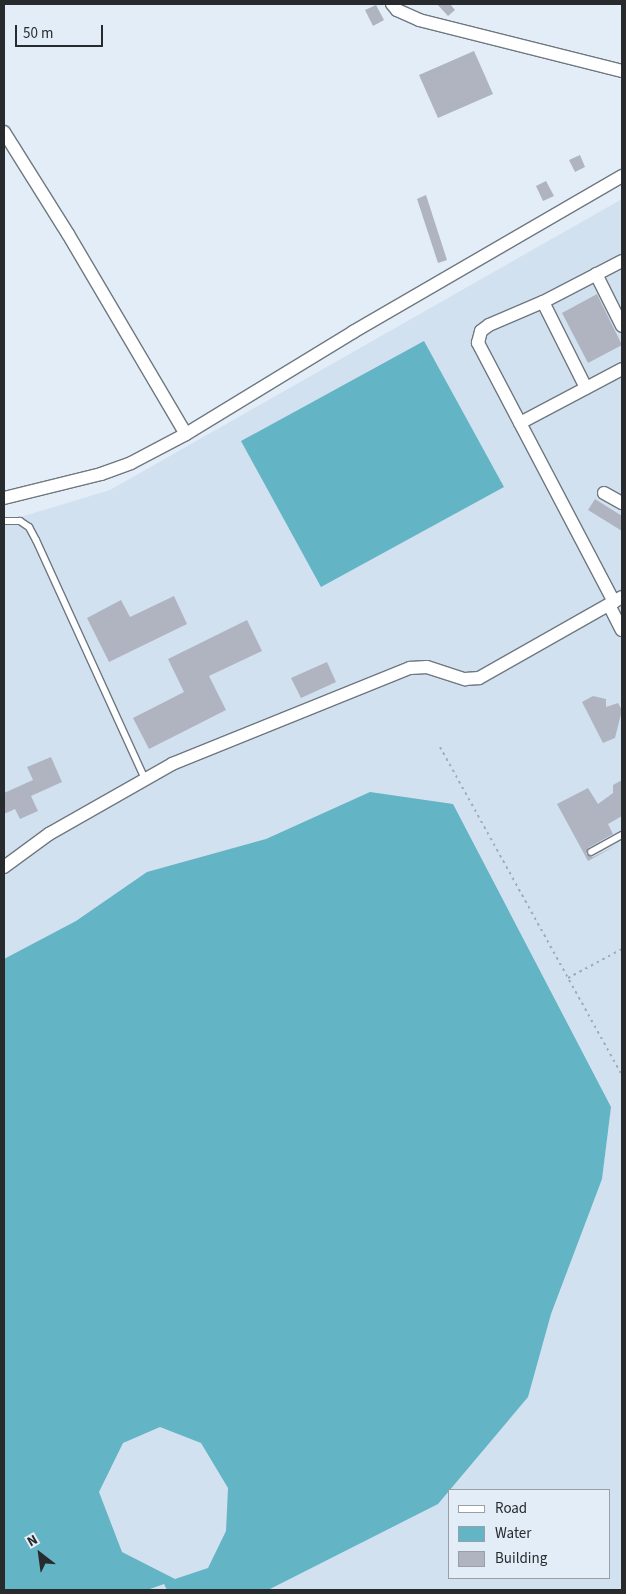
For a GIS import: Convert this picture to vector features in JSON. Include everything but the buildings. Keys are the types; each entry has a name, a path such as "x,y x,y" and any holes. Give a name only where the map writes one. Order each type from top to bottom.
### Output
{"street":[{"path":"392,4 398,10 419,20 622,71"},
{"path":"4,132 68,234 186,434"},
{"path":"4,498 101,474 131,462 186,434 353,332 622,176"},
{"path":"622,261 543,302 489,326 478,336 478,343 615,601 622,630"},
{"path":"596,274 622,326"},
{"path":"543,302 586,388"},
{"path":"520,423 622,369"},
{"path":"604,493 622,503"},
{"path":"4,867 49,834 172,764 410,668 427,667 465,679 479,678 615,601"}],"lane":[{"path":"4,521 20,521 28,527 36,540 145,779"},
{"path":"590,852 622,835"}],"path":[{"path":"440,747 622,1076"},
{"path":"568,978 622,949"}],"shaded area":[{"path":"622,199 622,1590 4,1590 4,522 110,490"}],"water":[{"path":"424,341 504,487 321,587 241,441"},
{"path":"370,792 453,804 611,1107 602,1179 551,1314 528,1397 451,1489 448,1489 448,1492 438,1504 268,1590 167,1590 164,1584 147,1590 4,1590 4,959 76,921 147,872 266,839","holes":["160,1427 201,1443 228,1488 226,1531 208,1568 175,1579 122,1552 99,1492 123,1443"]}]}
